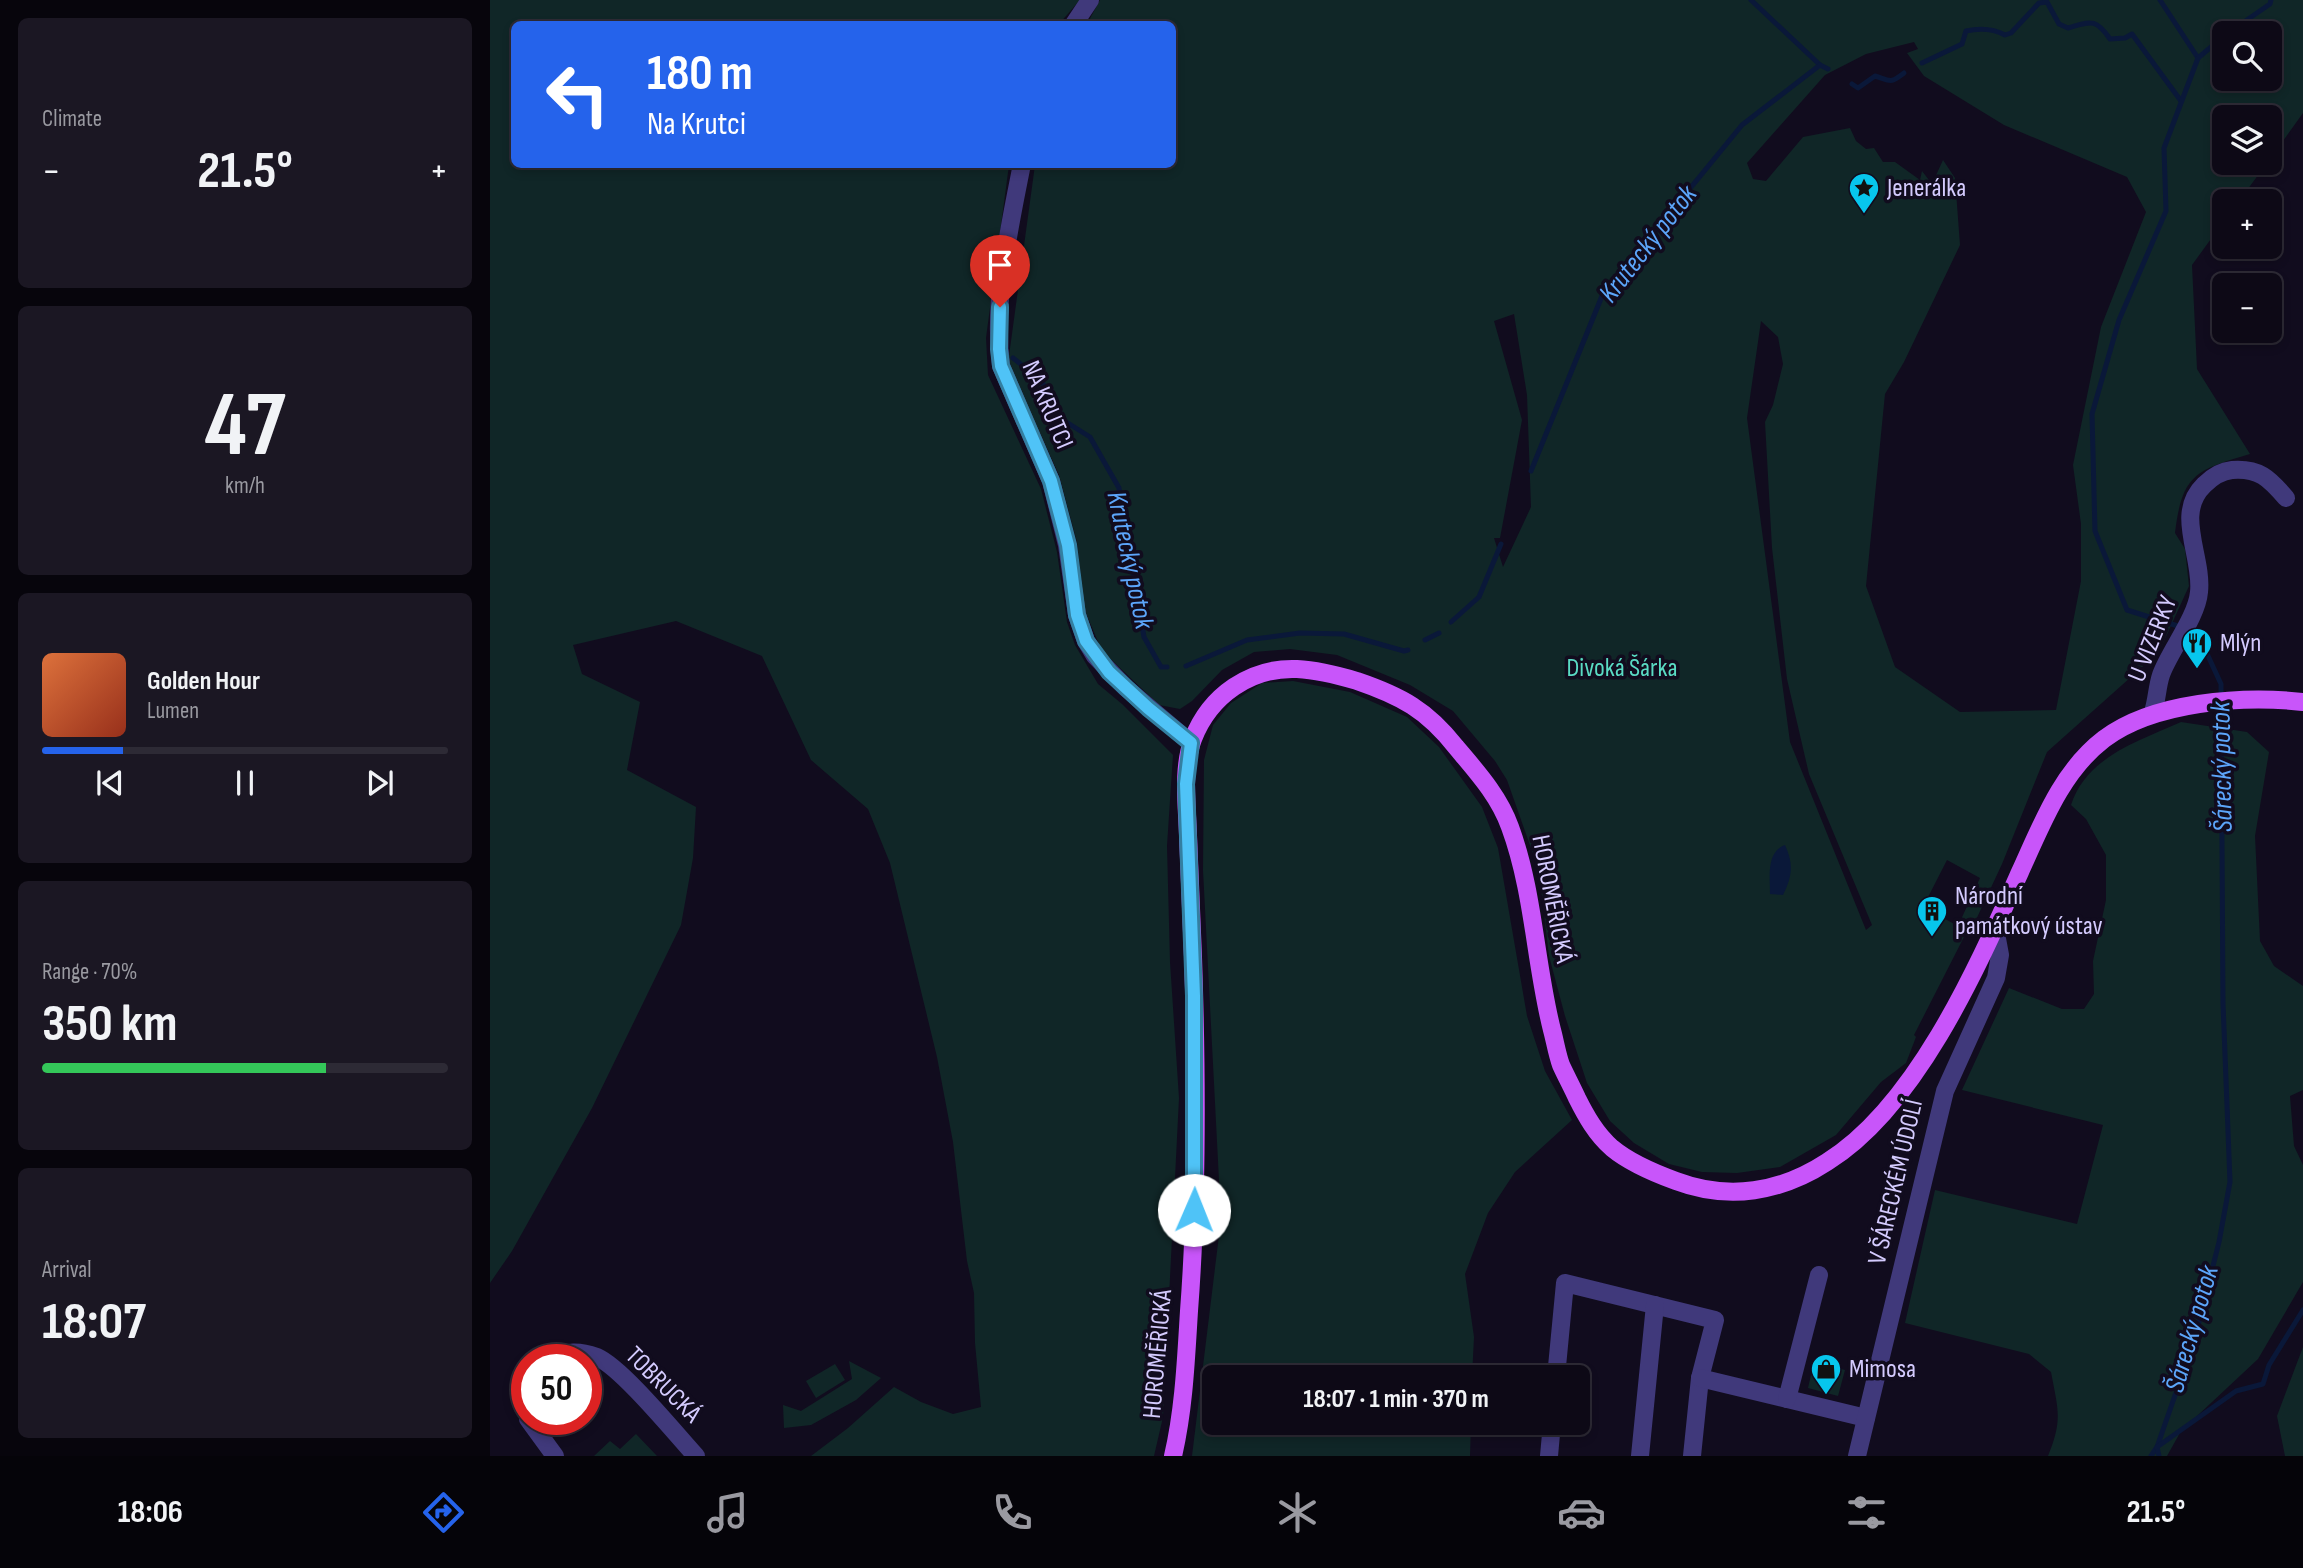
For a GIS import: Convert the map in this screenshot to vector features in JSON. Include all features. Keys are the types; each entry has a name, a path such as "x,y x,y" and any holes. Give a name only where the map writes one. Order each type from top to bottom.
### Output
{"main road":[{"name":"HOROMĚŘICKÁ","path":"1173,1456 1184,1374 1194,1233 1194,996 1186,784 1191,743 1207,713 1232,687 1261,672 1296,669 1336,674 1392,693 1415,706 1440,726 1497,797 1508,819 1529,900 1545,1003 1560,1063 1586,1117 1613,1149 1648,1171 1691,1187 1732,1192 1778,1188 1827,1163 1870,1131 1925,1058 1945,1026 1995,928 2052,803 2067,777 2099,742 2125,725 2153,712 2272,699 2303,702"}],"street":[{"path":"1076,21 1090,0"},
{"name":"NA KRUTCI","path":"1021,168 1009,233 1000,307 1001,366 1051,481 1068,545 1077,615 1086,641 1109,672 1191,743"},
{"name":"U VIZERKY","path":"2153,712 2161,675 2181,637 2200,591 2189,523 2192,501 2208,481 2224,471 2245,469 2268,477 2286,498"},
{"name":"V ŠÁRECKÉM ÚDOLÍ","path":"1857,1456 1945,1090 1996,978 2000,956 1995,928"},
{"path":"1787,1399 1819,1275"},
{"path":"1557,1365 1565,1283 1715,1320 1700,1378 1692,1456"},
{"path":"1640,1456 1655,1305"},
{"name":"TOBRUCKÁ","path":"602,1361 618,1372 696,1456"},
{"path":"1700,1378 1867,1418"},
{"path":"540,1435 555,1456"},
{"path":"1549,1456 1551,1435"}],"green space":[{"path":"490,0 1080,0 1062,21 511,21 511,168 1009,168 986,338 988,375 1041,489 1057,552 1067,622 1075,645 1098,684 1173,755 1167,846 1170,962 1179,1098 1163,1417 1154,1456 811,1456 848,1428 894,1387 921,1402 953,1414 981,1407 974,1293 967,1261 953,1142 937,1057 890,863 868,809 811,760 762,656 676,621 573,645 582,674 640,702 627,770 696,807 693,858 681,925 592,1108 512,1251 490,1283"},
{"name":"Divoká Šárka","path":"1100,0 2303,0 2303,113 2282,142 2282,105 2212,105 2212,175 2258,175 2248,189 2212,189 2212,238 2192,265 2197,369 2250,454 2204,470 2188,486 2182,498 2175,533 2185,549 2189,586 2159,652 2047,752 2002,864 1974,924 1966,933 1914,1035 1916,1037 1906,1063 1881,1082 1836,1135 1780,1167 1737,1173 1702,1172 1669,1164 1634,1143 1610,1121 1587,1083 1565,1016 1549,956 1539,871 1507,780 1495,761 1453,711 1410,685 1337,655 1290,649 1254,652 1222,670 1192,701 1180,709 1159,705 1102,651 1085,611 1077,542 1059,475 1008,363 1035,168 1176,168 1176,21 1089,21","holes":["1914,42 1918,49 1907,53 1924,76 2004,125 2127,177 2146,212 2101,327 2073,465 2081,524 2081,581 2056,710 1960,712 1895,667 1866,586 1885,394 1904,362 1960,245 1955,178 1943,160 1932,184 1922,171 1920,180 1895,162 1883,162 1874,148 1866,149 1856,141 1850,128 1803,137 1766,181 1753,179 1747,163 1825,75 1866,54","1514,314 1527,395 1531,507 1503,567 1494,538 1500,538 1522,420 1494,321","1761,321 1778,337 1783,364 1773,405 1765,422 1772,548 1787,679 1809,774 1872,925 1866,930 1790,742 1747,418","1947,860 1980,878 1958,926 1923,907"]},
{"path":"1293,681 1350,692 1407,717 1439,747 1482,807 1498,848 1527,1016 1545,1071 1572,1120 1515,1172 1488,1213 1465,1274 1474,1337 1473,1365 1203,1365 1221,1219 1203,870 1204,760 1213,725 1231,703 1262,683"},
{"path":"2181,722 2247,732 2269,752 2255,836 2260,941 2274,966 2303,986 2303,1090 2290,1096 2294,1146 2303,1165 2303,1282 2258,1359 2181,1431 2167,1456 2048,1456 2056,1433 2058,1414 2051,1372 2029,1354 1905,1323 1935,1190 2077,1224 2103,1125 1962,1090 2009,988 2062,1009 2084,1009 2094,994 2093,961 2106,900 2106,855 2086,819 2071,805 2089,774 2102,762 2116,752"},
{"path":"2303,1347 2303,1456 2285,1456 2277,1416"},
{"path":"849,1361 881,1378 856,1400 811,1425 784,1428 783,1405 801,1411 852,1379"},
{"path":"1814,1362 1845,1370 1838,1396 1808,1388"},
{"path":"835,1364 845,1380 816,1398 806,1381"},
{"path":"1202,1374 1202,1435 1471,1435 1470,1456 1192,1456"},
{"path":"636,1434 657,1456 594,1456 610,1441 620,1449"}],"water":[{"path":"1785,845 1791,864 1788,882 1783,895 1770,894 1772,859 1779,848"}],"waterway":[{"path":"1751,0 1820,65"},
{"path":"2160,0 2198,58"},
{"name":"Šárecký potok","path":"2245,21 2270,4 2271,0"},
{"name":"Krutecký potok","path":"1922,63 1962,44 1966,31 1986,29 2005,35 2011,33 2039,3 2047,2 2059,24 2068,28 2092,23 2100,27 2110,39 2125,38 2132,34 2181,101"},
{"name":"Šárecký potok","path":"2151,1456 2157,1447 2195,1338 2219,1242 2230,1182 2223,1003 2221,684 2197,632 2127,610 2095,531 2092,414 2119,320 2166,211 2164,148 2198,58 2212,46"},
{"name":"Krutecký potok","path":"1531,471 1602,296 1742,125 1820,65 1828,69"},
{"name":"Krutecký potok","path":"1852,84 1858,88 1875,76 1890,80 1904,73"},
{"name":"Krutecký potok","path":"1013,358 1041,380 1063,420 1090,437 1119,488 1144,637 1161,667 1167,667"},
{"name":"Krutecký potok","path":"1451,622 1479,597 1501,544"},
{"name":"Krutecký potok","path":"1186,666 1247,640 1300,633 1344,634 1408,650"},
{"name":"Krutecký potok","path":"1425,640 1439,633"},
{"path":"2159,1456 2157,1447 2236,1391 2263,1384 2269,1365 2303,1310"}],"place":[{"name":"Jenerálka","path":"1864,215"},
{"name":"Mlýn","path":"2197,670"},
{"name":"Národní památkový ústav","path":"1932,938"},
{"name":"Mimosa","path":"1826,1396"}],"route":[{"path":"1000,307 1001,366 1051,481 1068,545 1077,615 1086,641 1109,672 1167,725 1191,743 1186,784 1194,996 1194,1210"}]}
